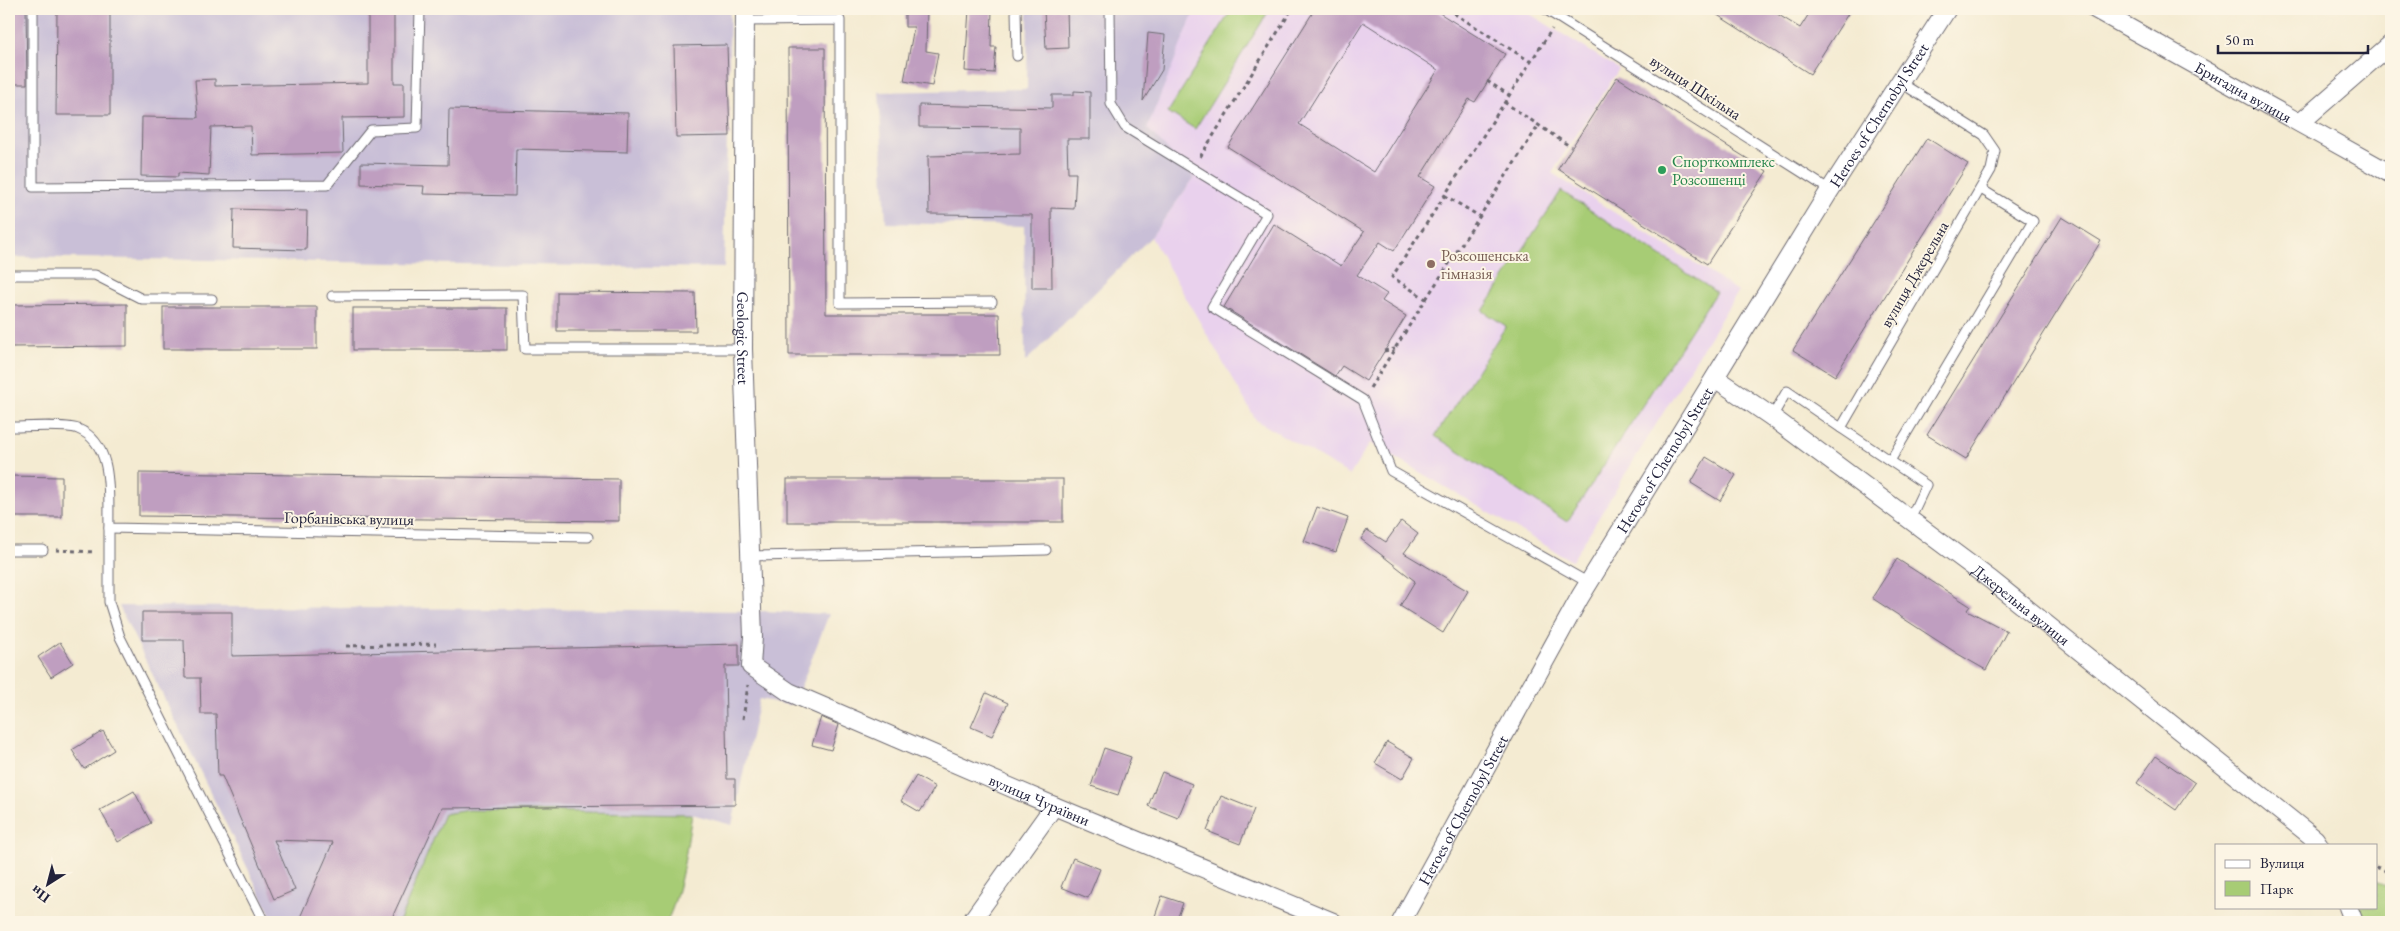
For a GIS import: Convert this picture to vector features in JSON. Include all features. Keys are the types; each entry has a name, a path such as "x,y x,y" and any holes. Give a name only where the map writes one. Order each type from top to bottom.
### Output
{"street":[{"name":"Heroes of Chernobyl Street","path":"1401,922 1589,583 1830,190 1901,83 1947,9"},
{"name":"Бригадна вулиця","path":"2095,9 2391,174"},
{"name":"Geologic Street","path":"744,15 743,349 753,637 751,666"},
{"path":"2300,123 2391,44"},
{"name":"Джерельна вулиця","path":"1715,378 1772,417 1909,521 1992,580 2315,839 2318,844"},
{"name":"вулиця Чураївни","path":"751,666 789,692 1054,806 1333,922"},
{"path":"971,922 1054,806"},
{"path":"2348,908 2354,922"}],"lane":[{"path":"33,9 33,187 328,185 371,130 418,128 420,9"},
{"path":"1016,9 1017,56"},
{"path":"1110,9 1111,104 1125,127 1266,214 1212,307 1363,400 1391,471 1589,583"},
{"name":"вулиця Шкільна","path":"1545,9 1830,190"},
{"path":"744,15 840,20 840,303 992,302"},
{"name":"вулиця Джерельна","path":"1841,428 1982,189 1991,170 1995,151 1984,135 1901,83"},
{"path":"1890,460 2033,221 1982,189"},
{"path":"9,274 95,275 142,299 212,299"},
{"path":"332,296 523,295 524,349 743,349"},
{"path":"1772,417 1787,391 1926,485 1909,521"},
{"path":"9,427 76,428 93,439 104,458 108,475 109,602 120,637 264,922"},
{"name":"Горбанівська вулиця","path":"109,528 588,537"},
{"path":"9,550 43,550"},
{"path":"750,556 1046,550"}],"path":[{"path":"1193,169 1292,9"},
{"path":"1447,9 1531,62"},
{"path":"1426,299 1392,277 1551,31"},
{"path":"1488,81 1509,95"},
{"path":"1504,102 1572,147"},
{"path":"1363,400 1538,125"},
{"path":"1444,195 1479,216"},
{"path":"1384,351 1395,349"},
{"path":"43,550 109,553"},
{"path":"346,646 436,644"},
{"path":"743,719 751,666"},
{"path":"2378,868 2391,873"}],"shaded area":[{"path":"9,9 730,9 724,268 9,257"},
{"path":"1028,9 1195,10 1147,128 1194,178 1151,237 1025,362 1024,226 886,223 879,92 1027,89"},
{"name":"Розсошенська гімназія","path":"1195,9 1522,9 1619,69 1552,173 1738,291 1572,561 1370,443 1350,475 1256,420 1151,237 1194,178 1146,128"},
{"path":"119,606 761,611 829,614 801,686 789,705 759,699 732,825 692,814 469,810 444,814 399,922 274,922"}],"green space":[{"path":"1232,9 1270,9 1195,129 1168,112"},
{"path":"1561,191 1716,292 1567,522 1435,436 1506,326 1483,311"},
{"path":"469,810 692,814 680,883 667,922 399,922 444,814"},
{"path":"2378,882 2391,890 2391,922 2362,922 2357,908 2378,908"}],"building":[{"path":"9,9 26,9 27,84 9,84"},
{"path":"57,9 110,9 110,115 56,115"},
{"path":"368,9 394,9 394,83 404,83 404,117 342,118 343,153 252,155 251,126 211,127 209,175 178,173 178,177 141,176 142,117 198,118 195,80 215,79 215,86 368,83"},
{"path":"905,9 927,9 926,51 938,53 932,86 904,81 914,27 905,27"},
{"path":"969,9 992,9 991,47 996,47 994,73 965,71"},
{"path":"1067,9 1068,48 1046,49 1044,10"},
{"path":"1315,9 1433,9 1505,54 1475,102 1469,99 1420,177 1435,186 1394,251 1380,242 1357,275 1387,294 1382,301 1406,316 1366,381 1342,366 1335,376 1224,307 1274,224 1341,266 1364,232 1228,147","holes":["1363,22 1438,70 1374,172 1299,124"]},
{"path":"1708,9 1769,9 1800,28 1812,9 1851,9 1810,74"},
{"path":"1148,33 1165,35 1162,70 1143,101"},
{"path":"727,45 730,136 676,137 674,46"},
{"path":"788,48 825,48 826,314 999,314 1000,355 789,355"},
{"name":"Спорткомплекс Розсошенці","path":"1617,77 1767,171 1707,264 1558,169"},
{"path":"1074,91 1090,92 1090,139 1067,139 1068,173 1076,173 1074,209 1051,208 1052,288 1032,288 1032,215 929,214 928,156 1020,154 1020,128 919,127 919,105 1052,108 1052,95 1074,95"},
{"path":"449,109 628,113 627,152 516,149 515,196 423,194 424,186 361,184 361,163 448,165"},
{"path":"1927,138 1968,164 1835,376 1793,350"},
{"path":"234,209 307,211 306,250 233,248"},
{"path":"2062,217 2101,241 1966,459 1927,435"},
{"path":"557,292 695,293 696,331 557,331"},
{"path":"127,304 127,346 9,347 9,305"},
{"path":"163,307 317,307 317,349 163,349"},
{"path":"353,308 507,308 507,350 353,350"},
{"path":"1706,457 1736,475 1720,501 1691,483"},
{"path":"139,473 619,479 619,521 139,516"},
{"path":"9,476 62,477 62,517 9,517"},
{"path":"787,479 1063,479 1063,522 787,522"},
{"path":"1317,507 1348,518 1336,552 1304,541"},
{"path":"1401,521 1418,534 1404,553 1468,591 1443,633 1400,606 1415,581 1361,539 1367,530 1386,542"},
{"path":"1897,559 1970,606 1967,610 2007,631 1986,670 1872,598"},
{"path":"142,612 232,612 232,656 739,644 739,666 725,666 727,779 735,779 735,805 442,808 390,922 298,922 333,842 274,840 295,890 274,899 222,776 218,776 216,714 201,714 200,678 185,678 184,640 142,640"},
{"path":"60,642 73,663 51,677 38,657"},
{"path":"986,693 1008,703 992,736 971,727"},
{"path":"821,717 839,725 831,750 812,745"},
{"path":"103,731 114,750 84,769 72,750"},
{"path":"1387,742 1414,758 1402,779 1375,763"},
{"path":"1104,748 1131,757 1118,795 1091,786"},
{"path":"2156,756 2195,783 2176,810 2137,783"},
{"path":"1162,772 1192,784 1178,818 1148,806"},
{"path":"916,776 935,787 920,812 901,801"},
{"path":"134,791 151,823 118,842 100,810"},
{"path":"1221,796 1254,809 1240,844 1207,831"},
{"path":"1073,858 1100,869 1088,898 1061,887"},
{"path":"1162,896 1183,903 1176,922 1153,922"}],"place":[{"name":"Спорткомплекс Розсошенці","path":"1662,170"},
{"name":"Розсошенська гімназія","path":"1431,264"}]}
